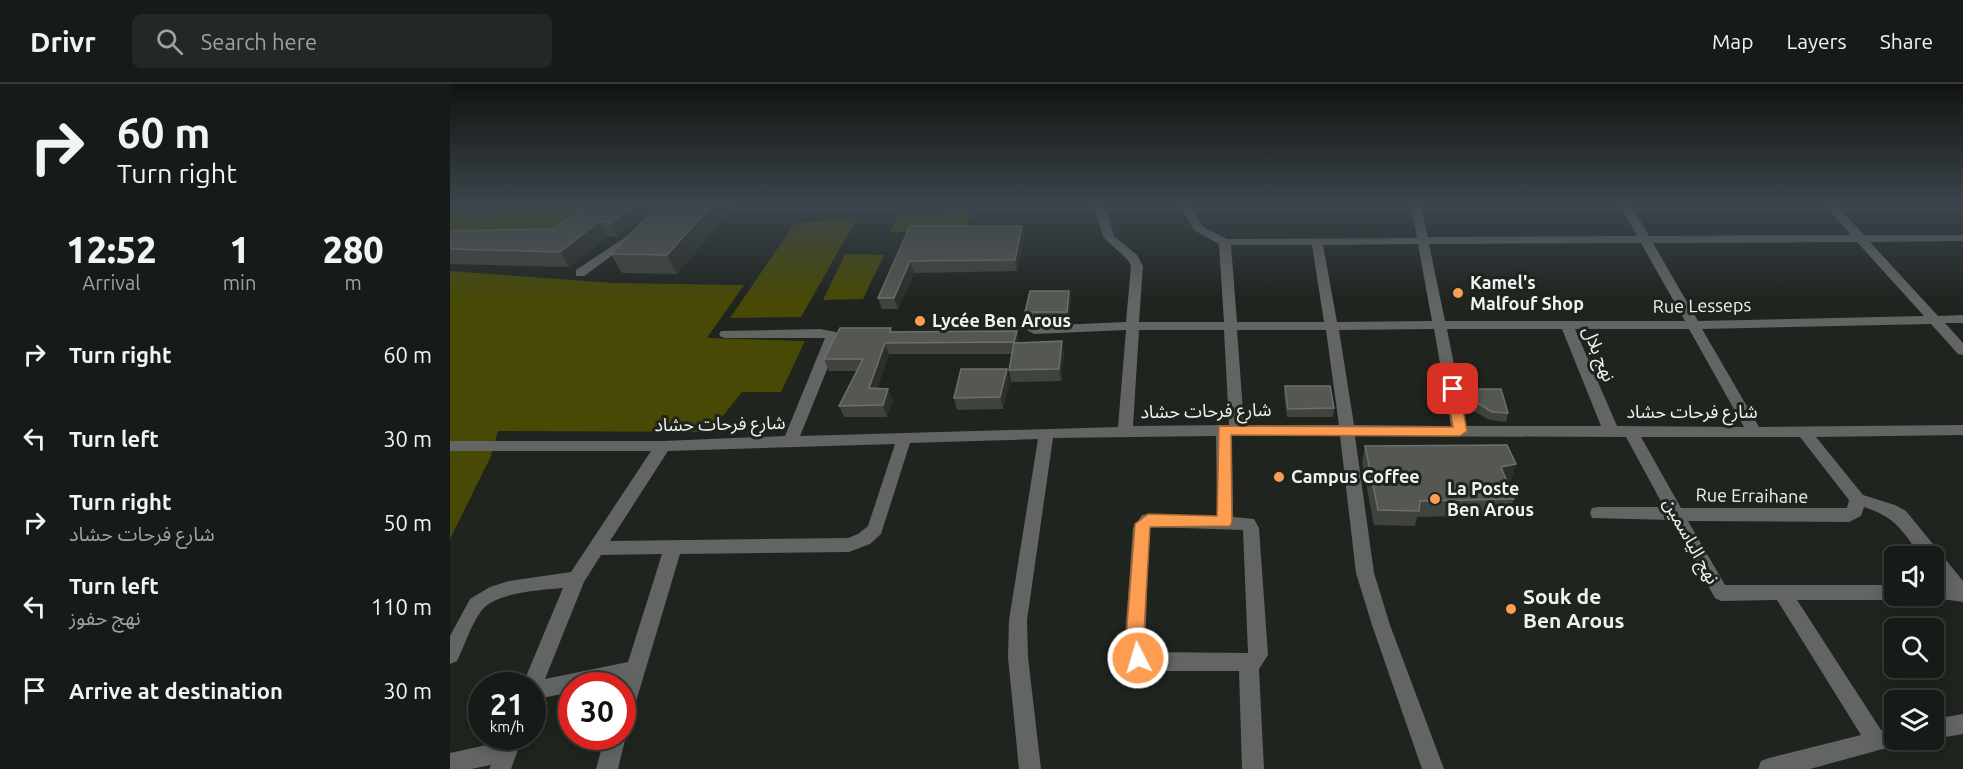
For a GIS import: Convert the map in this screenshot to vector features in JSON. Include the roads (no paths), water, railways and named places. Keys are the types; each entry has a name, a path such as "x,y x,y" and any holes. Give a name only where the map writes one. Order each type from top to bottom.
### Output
{"street":[{"path":"580,273 631,237"},
{"path":"1109,237 1136,262 1125,431"},
{"path":"1215,237 1225,242 1963,238"},
{"path":"1424,237 1460,431"},
{"path":"1643,237 1691,325 1755,432"},
{"path":"1860,238 1963,351"},
{"path":"1225,242 1232,326 1231,430 1225,522"},
{"path":"1317,242 1332,325 1365,573 1381,625 1433,769"},
{"name":"Rue Lesseps","path":"1034,330 1131,326 1691,325 1963,319"},
{"name":"نهج بلال","path":"1568,325 1611,431"},
{"path":"726,334 820,333 831,335 832,340 790,442"},
{"name":"شارع فرحات حشاد","path":"450,446 663,446 1125,431 1345,429 1804,432 1957,430"},
{"path":"1957,430 1963,442"},
{"name":"نهج الياسمين","path":"1630,431 1719,591 1726,594 1884,592"},
{"path":"1804,432 1857,499 1888,509 1900,516 1923,546"},
{"path":"1030,769 1018,657 1018,620 1046,433"},
{"path":"596,548 849,545 864,539 875,529 904,438"},
{"path":"538,672 576,579 663,446"},
{"name":"Rue Erraihane","path":"1598,513 1849,516 1855,512 1857,499"},
{"path":"1148,520 1242,522 1251,528 1258,655 1257,659 1249,664 1144,662 1138,658 1134,651 1142,524 1148,520"},
{"path":"635,672 673,547"},
{"path":"1944,572 1962,593"},
{"path":"450,655 476,604 482,598 496,592 576,579"},
{"path":"1782,592 1884,738"},
{"path":"1944,592 1962,593"},
{"path":"1249,664 1252,769"},
{"path":"546,688 636,669"},
{"path":"1944,727 1963,724"},
{"path":"1769,769 1884,739"},
{"path":"607,769 612,750"},
{"path":"450,763 507,752"}],"place":[{"name":"Kamel's Malfouf Shop","path":"1458,293"},
{"name":"Lycée Ben Arous","path":"920,321"},
{"name":"Campus Coffee","path":"1279,477"},
{"name":"La Poste Ben Arous","path":"1435,499"},
{"name":"Souk de Ben Arous","path":"1511,609"}]}
